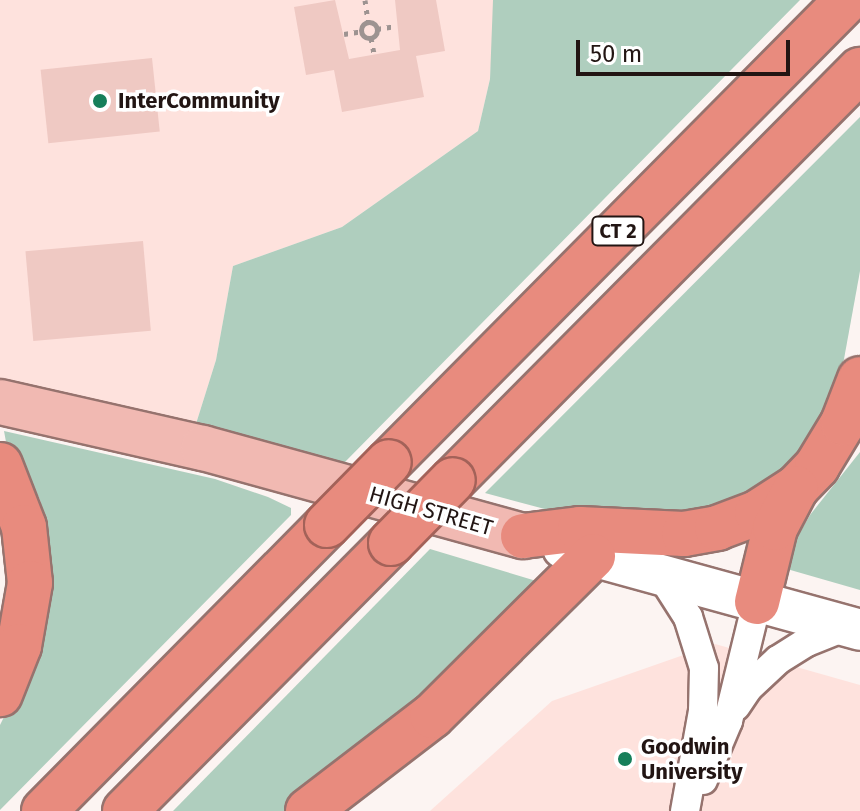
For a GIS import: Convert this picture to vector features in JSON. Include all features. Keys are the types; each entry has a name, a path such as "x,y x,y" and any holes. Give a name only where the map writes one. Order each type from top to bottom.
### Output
{"highway":[{"name":"CT 2","path":"44,811 847,0"},
{"name":"CT 2","path":"125,811 860,70"},
{"path":"757,602 775,528 797,487 831,446 860,379"},
{"path":"0,465 24,527 30,572 30,596 19,646 0,694"},
{"path":"523,536 580,529 664,535 706,531 757,513 797,487"},
{"path":"308,811 432,716 593,556"}],"main road":[{"name":"HIGH STREET","path":"0,402 203,448 853,628"}],"street":[{"path":"661,575 688,617 704,668 703,711 685,811"},
{"path":"693,811 728,721 757,602"},
{"path":"728,721 748,688 778,660 807,642 853,628"}],"path":[{"path":"344,34 362,31 368,22 365,0"},
{"path":"368,22 377,29 396,26"},
{"path":"371,38 377,29"},
{"path":"362,31 371,38 374,54"}],"shaded area":[{"path":"0,0 495,0 490,79 478,131 342,227 233,266 216,360 195,427 0,378"},
{"name":"Goodwin University","path":"715,644 860,685 860,811 430,811 552,701"}],"green space":[{"path":"493,0 800,0 344,463 195,427 216,360 233,266 342,227 478,131 490,79"},
{"path":"860,117 860,271 842,370 823,417 796,456 771,478 716,506 669,518 556,512 485,493"},
{"path":"4,431 215,479 268,497 291,508 291,515 0,810 0,725 27,671 49,574 47,536 40,500 25,469 6,442"},
{"path":"860,452 860,590 780,567 810,515"},
{"path":"430,549 543,583 465,661 292,811 173,811"}],"building":[{"path":"335,0 349,59 400,50 395,0 436,0 445,51 416,56 424,97 342,112 334,70 306,75 294,7"},
{"name":"InterCommunity","path":"152,58 160,132 48,143 41,70"},
{"path":"143,241 151,331 33,341 25,251"}],"place":[{"name":"InterCommunity","path":"100,101"},
{"name":"Goodwin University","path":"625,759"}]}
